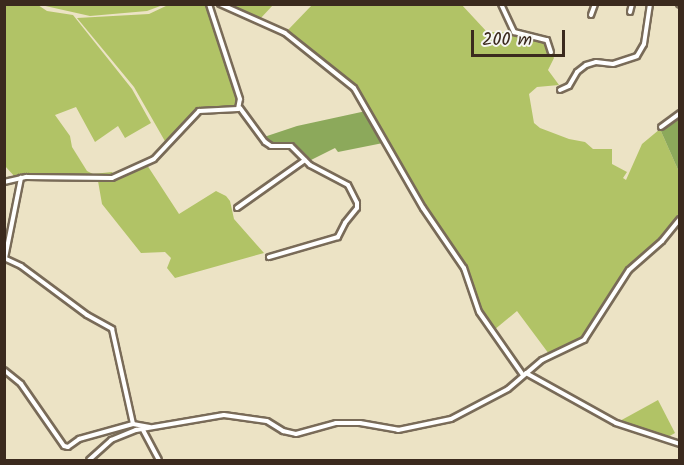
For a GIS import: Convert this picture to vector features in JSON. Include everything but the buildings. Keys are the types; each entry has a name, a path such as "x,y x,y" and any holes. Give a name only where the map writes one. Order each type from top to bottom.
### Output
{"street":[{"path":"209,4 238,90 240,108 265,142 271,146 291,146 305,160 348,185 354,193 357,208 345,223 338,237 269,257"},
{"path":"220,4 285,33 354,88 423,208 464,268 479,312 525,374 613,421 680,444"},
{"path":"501,4 514,32 547,40 551,52"},
{"path":"591,15 595,4"},
{"path":"630,12 632,4"},
{"path":"560,90 569,86 577,72 586,65 596,62 614,64 637,56 644,44 650,4"},
{"path":"4,182 21,178 112,177 154,159 199,111 234,111 240,108"},
{"path":"661,127 680,113"},
{"path":"237,208 305,160"},
{"path":"21,178 5,258 26,269 103,326 112,329 133,424"},
{"path":"89,460 111,440 143,429 235,415 267,421 283,431 296,434 336,423 410,429 437,424 462,414 508,389 542,360 590,334 600,311 629,270 662,242 680,219"},
{"path":"4,370 21,384 64,447 68,447 79,439 133,424 151,428"},
{"path":"143,429 159,460"}],"green space":[{"path":"461,4 487,32 512,32 546,42 554,58 548,70 559,85 537,87 529,94 534,123 540,128 569,139 585,142 593,149 612,149 612,164 627,172 623,178 626,180 642,144 660,129 679,172 679,214 657,241 626,268 586,334 549,354 517,311 494,330 477,304 469,273 420,200 355,87 286,32 312,5"},
{"path":"4,5 38,5 47,11 73,15 132,89 151,123 125,138 118,126 95,142 76,107 55,115 70,136 72,147 87,171 93,174 112,172 114,175 98,178 36,174 16,178 5,166"},
{"path":"41,5 163,5 147,11 90,16"},
{"path":"168,5 207,5 238,98 238,108 197,110 166,143 134,87 77,18 149,14"},
{"path":"224,5 273,5 260,19"},
{"path":"366,111 383,143 338,152 335,148 309,161 291,143 271,145 261,138 297,126"},
{"path":"679,115 679,172 660,129"},
{"path":"147,165 179,214 216,191 226,196 230,201 234,219 264,253 175,278 167,268 171,258 165,252 141,253 102,204 98,181 112,180"},
{"path":"658,400 675,433 666,438 618,422"}]}
